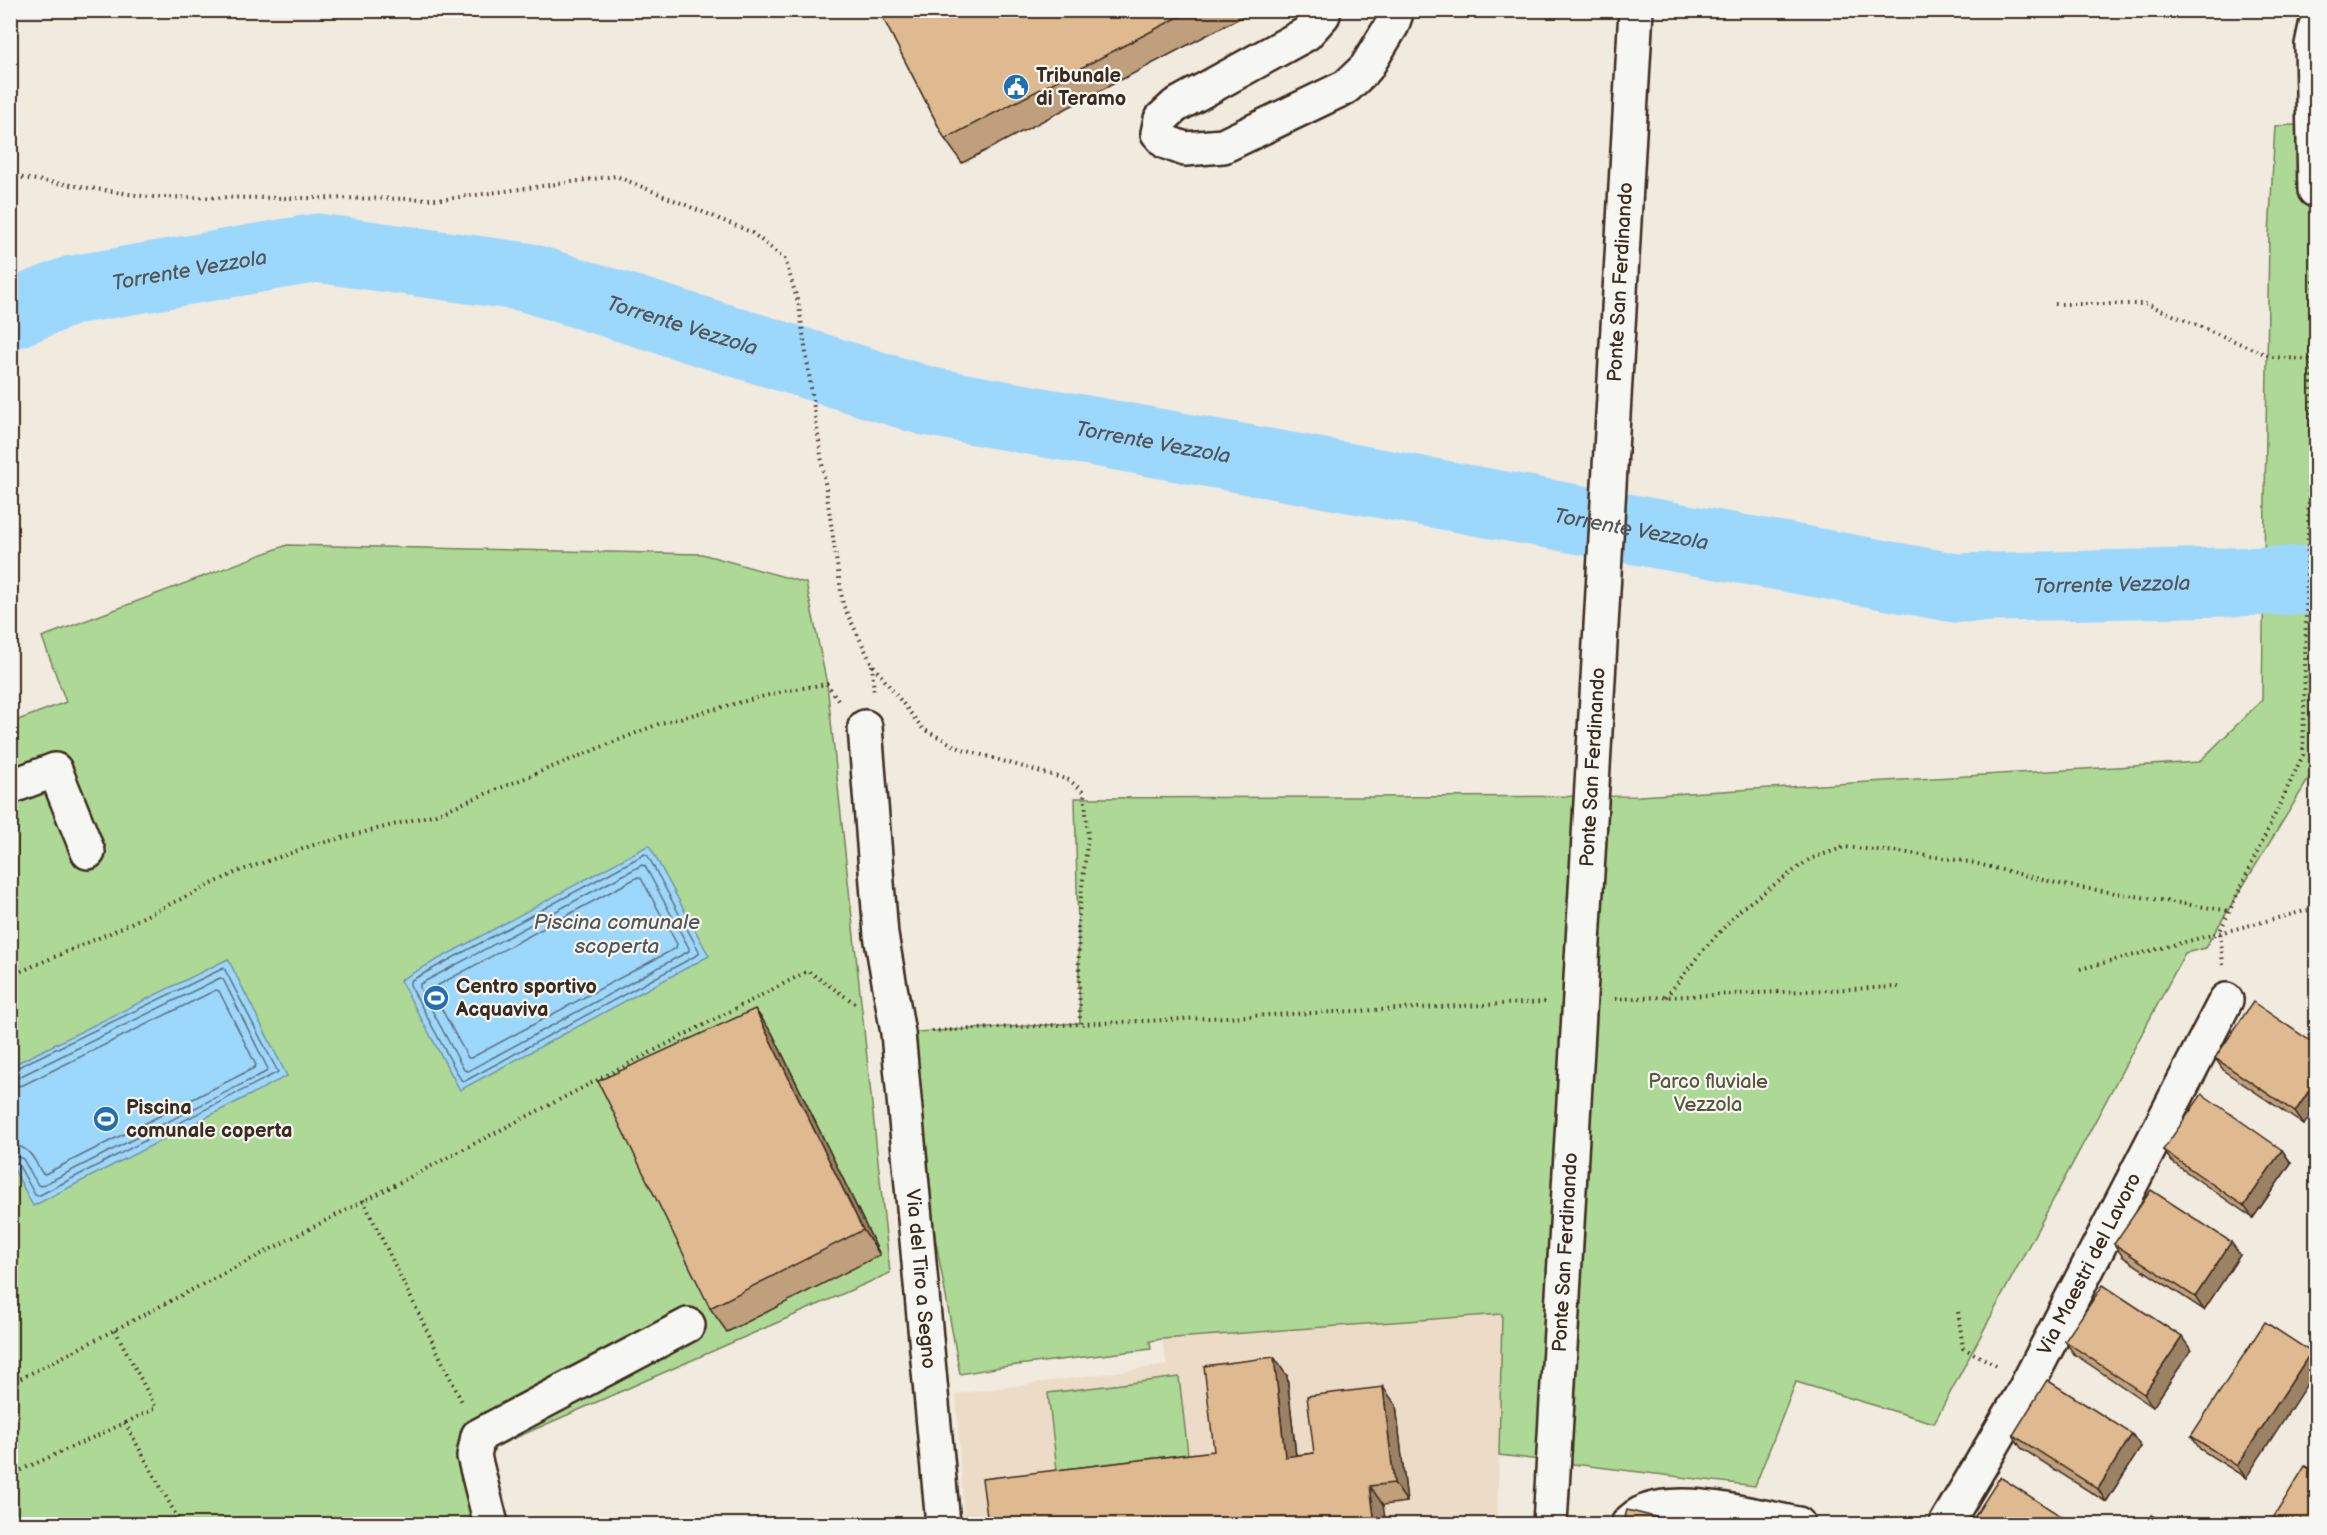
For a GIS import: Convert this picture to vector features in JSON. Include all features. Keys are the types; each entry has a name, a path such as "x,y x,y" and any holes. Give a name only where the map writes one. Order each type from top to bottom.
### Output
{"street":[{"path":"1324,10 1323,15 1306,34 1175,106 1161,119 1158,134 1166,142 1185,149 1223,146 1346,87 1366,68 1392,25 1397,10"},
{"name":"Ponte San Ferdinando","path":"1550,1524 1636,10"},
{"path":"2315,190 2312,45 2316,26"},
{"name":"Via del Tiro a Segno","path":"865,727 880,934 898,1034 943,1524"},
{"path":"10,787 55,770 88,852"},
{"name":"Via Maestri del Lavoro","path":"1946,1524 2029,1382 2226,1000"},
{"path":"491,1524 474,1456 478,1436 688,1324"},
{"path":"1628,1524 1633,1517 1647,1510 1667,1506 1692,1506 1798,1524"}],"path":[{"path":"10,176 149,197 446,199 616,176 751,232 785,259 799,306 843,605 872,664 923,729 961,749 1069,780 1084,792 1088,836 1078,922 1080,1023"},
{"path":"2220,931 2303,754 2315,190"},
{"path":"2055,304 2147,304 2272,357 2313,360"},
{"path":"10,976 110,933 239,871 314,845 436,814 661,723 784,691"},
{"path":"1666,997 1703,950 1743,908 1810,858 1845,847 1970,862 2064,885 2230,911"},
{"path":"2080,969 2316,908"},
{"path":"10,1384 808,971"},
{"path":"1606,999 1899,987"},
{"path":"898,1034 1080,1023 1547,1002"},
{"path":"363,1200 478,1436"},
{"path":"1958,1312 1963,1348 2029,1382"},
{"path":"10,1475 156,1408 115,1330"},
{"path":"125,1423 181,1524"}],"shaded area":[{"path":"1503,1314 1497,1524 964,1524 956,1394 1167,1365 1162,1339"}],"green space":[{"name":"Parco fluviale Vezzola","path":"2316,124 2316,767 2205,948 2185,953 1934,1423 1796,1382 1755,1486 1499,1455 1502,1314 1162,1339 1150,1341 1151,1349 960,1374 898,1033 1080,1023 1075,798 1639,796 2199,762 2262,700 2269,235 2275,126"},
{"name":"Centro sportivo Acquaviva","path":"287,545 702,554 806,583 827,684 890,1273 465,1460 481,1524 11,1524 10,723 66,702 42,637"},
{"path":"1179,1377 1188,1454 1057,1470 1048,1393"}],"water":[{"name":"Piscina comunale scoperta","path":"649,845 709,956 460,1090 400,980"},
{"name":"Piscina comunale coperta","path":"228,959 287,1076 33,1206 11,1163 11,1066"}],"building":[{"name":"Tribunale di Teramo","path":"879,10 1192,10 945,139"},
{"path":"2253,1002 2316,1045 2316,1080 2295,1112 2215,1058"},
{"path":"755,1009 863,1230 710,1308 598,1081"},
{"path":"2202,1094 2282,1150 2244,1206 2163,1150"},
{"path":"2151,1190 2231,1242 2195,1297 2114,1244"},
{"path":"2103,1285 2182,1337 2144,1394 2065,1341"},
{"path":"2265,1322 2311,1352 2237,1466 2191,1436"},
{"path":"1274,1357 1285,1457 1314,1453 1307,1396 1383,1387 1394,1483 1370,1486 1375,1524 988,1524 982,1479 1214,1451 1204,1366"},
{"path":"2047,1380 2132,1434 2098,1489 2013,1435"},
{"path":"2305,1466 2316,1473 2316,1524 2280,1524 2272,1520"},
{"path":"2000,1477 2073,1524 1970,1524"},
{"path":"1627,1510 1683,1524 1623,1524"},
{"path":"2152,1515 2169,1524 2147,1524"}],"waterway":[{"name":"Torrente Vezzola","path":"10,315 73,290 317,248 526,277 926,401 1956,588 2316,580"}],"place":[{"name":"Tribunale di Teramo","path":"1016,87"},
{"name":"Centro sportivo Acquaviva","path":"436,998"},
{"name":"Piscina comunale coperta","path":"106,1119"}]}
